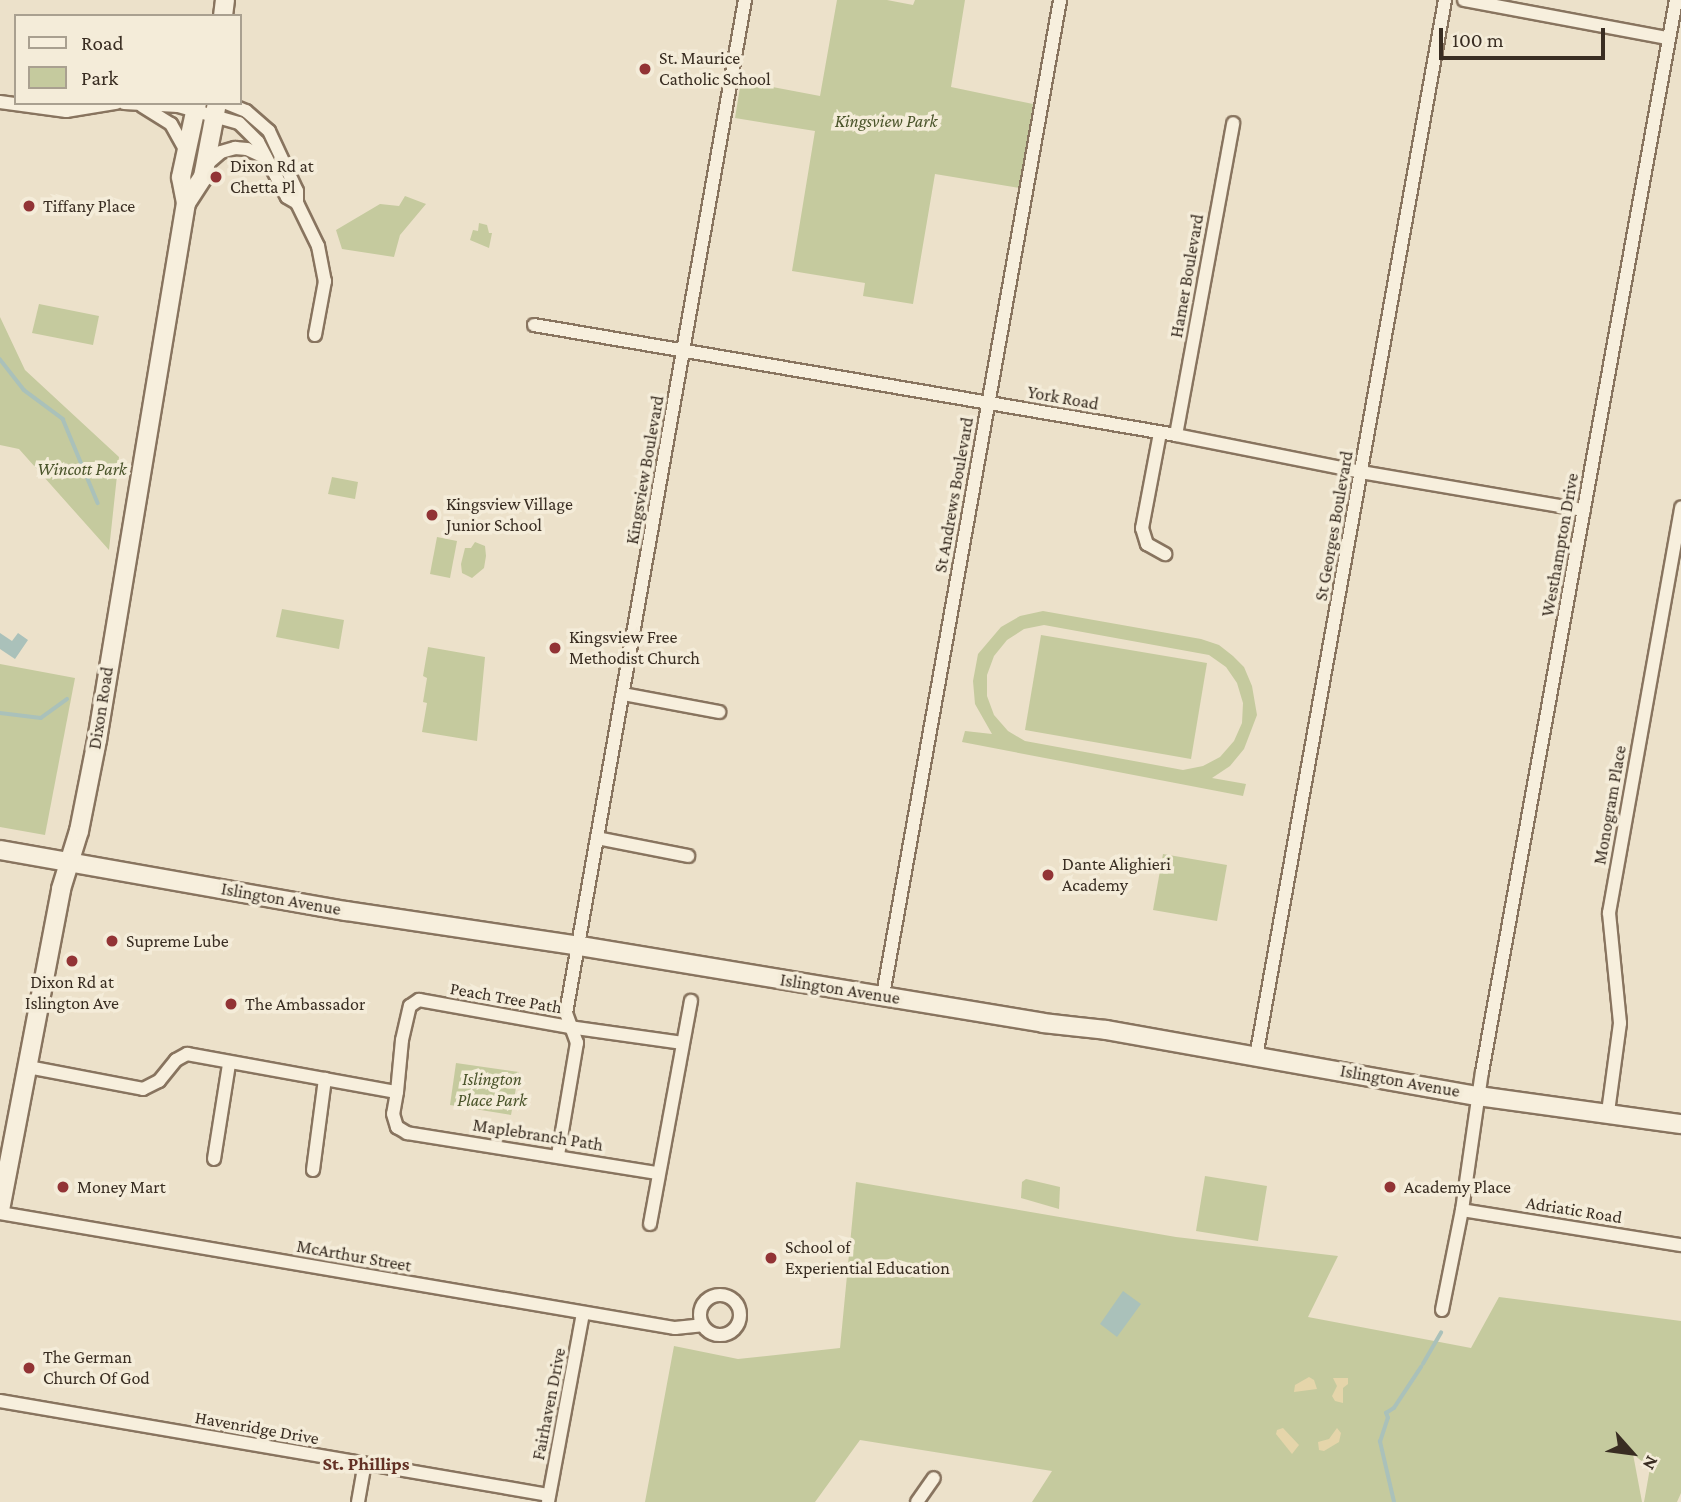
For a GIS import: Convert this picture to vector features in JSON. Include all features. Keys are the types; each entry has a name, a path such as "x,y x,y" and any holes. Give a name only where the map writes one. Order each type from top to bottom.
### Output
{"main road":[{"name":"Dixon Road","path":"0,1211 61,889 70,862 97,740 186,203 181,177 196,106"},
{"name":"Dixon Road","path":"186,203 203,177 219,107"},
{"name":"Islington Avenue","path":"0,850 346,911 883,995 1478,1096 1681,1124"}],"street":[{"name":"Kingsview Boulevard","path":"558,1155 578,1043 569,1027 566,1013 580,946 745,0"},
{"name":"St Andrews Boulevard","path":"883,995 1060,0"},
{"name":"St Georges Boulevard","path":"1256,1057 1445,0"},
{"path":"1464,0 1668,38"},
{"name":"Westhampton Drive","path":"1442,1311 1462,1210 1478,1096 1676,0"},
{"path":"22,105 66,111 104,105"},
{"path":"139,105 219,107 246,111 269,131 297,191 297,203 318,246 325,281 315,335"},
{"path":"139,105 171,124 186,151"},
{"path":"219,107 244,128 271,161 287,197 297,203"},
{"name":"Hamer Boulevard","path":"1176,435 1233,122"},
{"path":"205,166 221,152 235,148 247,149 271,161"},
{"name":"York Road","path":"534,325 1176,435 1361,472 1584,510"},
{"path":"1160,433 1142,528 1147,544 1165,554"},
{"name":"Monogram Place","path":"1608,1112 1620,1023 1609,913 1681,507"},
{"path":"623,694 719,712"},
{"path":"597,838 688,856"},
{"name":"Peach Tree Path","path":"397,1092 402,1040 414,1002 419,1000 569,1027 683,1043"},
{"path":"650,1224 691,1002"},
{"path":"28,1067 143,1089 159,1081 176,1060 187,1054 229,1064 397,1092"},
{"path":"214,1159 229,1064"},
{"path":"313,1170 326,1079"},
{"name":"Maplebranch Path","path":"397,1092 393,1114 397,1127 407,1133 658,1173"},
{"name":"Adriatic Road","path":"1462,1210 1681,1245"},
{"name":"McArthur Street","path":"0,1211 681,1329 702,1325"},
{"name":"Fairhaven Drive","path":"549,1498 583,1313"},
{"name":"Havenridge Drive","path":"0,1401 549,1498"},
{"path":"358,1502 365,1464"},
{"path":"917,1502 934,1478"}],"green space":[{"name":"Kingsview Park","path":"837,0 887,0 913,5 915,0 965,0 951,87 1033,104 1020,188 935,174 913,304 863,296 865,283 792,271 815,131 735,118 741,81 820,96"},
{"path":"405,196 426,204 400,235 394,257 342,249 336,230 380,204 399,206"},
{"path":"479,223 487,225 489,233 492,233 489,248 470,240 473,230 478,231"},
{"path":"39,304 99,316 93,345 32,333"},
{"name":"Wincott Park","path":"0,317 25,370 119,457 109,550 19,449 0,445"},
{"path":"332,477 358,482 355,499 328,494"},
{"path":"437,537 457,541 450,578 430,574"},
{"path":"475,542 485,546 486,556 484,568 472,578 462,573 461,564 465,548 471,548"},
{"path":"282,609 344,620 339,649 276,637"},
{"path":"1043,611 1201,639 1219,645 1233,656 1244,667 1252,686 1257,715 1244,749 1230,766 1212,778 1246,784 1243,796 962,742 965,731 992,734 975,704 973,681 978,654 1001,627 1020,616","holes":["1044,625 1209,655 1226,667 1237,683 1243,703 1242,723 1234,741 1220,757 1203,766 1183,770 1025,741 1008,731 994,715 987,696 987,675 994,656 1007,640 1024,629"]},
{"path":"1041,635 1207,663 1191,759 1025,730"},
{"path":"428,647 485,657 477,741 422,732 427,703 423,702 427,678 423,676"},
{"path":"0,664 75,678 45,835 0,827"},
{"path":"1163,854 1227,865 1217,921 1153,910"},
{"name":"Islington Place Park","path":"456,1063 519,1072 511,1115 450,1105"},
{"path":"1205,1176 1267,1186 1258,1241 1196,1231"},
{"path":"1026,1179 1060,1187 1059,1209 1021,1198 1022,1182"},
{"path":"856,1182 1176,1237 1338,1256 1308,1317 1471,1348 1499,1297 1681,1321 1681,1493 1677,1502 1644,1502 1650,1468 1633,1454 1642,1502 1032,1502 1052,1471 860,1440 815,1502 645,1502 674,1346 738,1359 840,1348"}],"sand":[{"path":"1309,1377 1314,1380 1317,1389 1294,1392 1295,1385"},
{"path":"1333,1378 1348,1378 1348,1384 1343,1388 1343,1403 1335,1401 1332,1396 1337,1386"},
{"path":"1283,1428 1299,1445 1292,1454 1276,1434 1277,1430"},
{"path":"1337,1428 1341,1433 1339,1442 1324,1451 1319,1450 1318,1442 1329,1439"}],"water":[{"path":"0,633 12,641 18,633 28,640 15,659 0,649"},
{"path":"1123,1291 1141,1304 1117,1337 1100,1324"}],"waterway":[{"path":"0,359 24,390 63,419 98,503"},
{"path":"0,713 41,718 67,699"},
{"path":"1423,1364 1441,1333"},
{"path":"1394,1502 1380,1442 1388,1418 1386,1413 1394,1408 1421,1367"}],"place":[{"name":"St. Maurice Catholic School","path":"645,69"},
{"name":"Dixon Rd at Chetta Pl","path":"216,177"},
{"name":"Tiffany Place","path":"29,206"},
{"name":"Kingsview Village Junior School","path":"432,515"},
{"name":"Kingsview Free Methodist Church","path":"555,648"},
{"name":"Dante Alighieri Academy","path":"1048,875"},
{"name":"Supreme Lube","path":"112,941"},
{"name":"Dixon Rd at Islington Ave","path":"72,961"},
{"name":"The Ambassador","path":"231,1004"},
{"name":"Money Mart","path":"63,1187"},
{"name":"Academy Place","path":"1390,1187"},
{"name":"School of Experiential Education","path":"771,1258"},
{"name":"The German Church Of God","path":"29,1368"}],"district":[{"name":"St. Phillips","path":"366,1464"}]}
